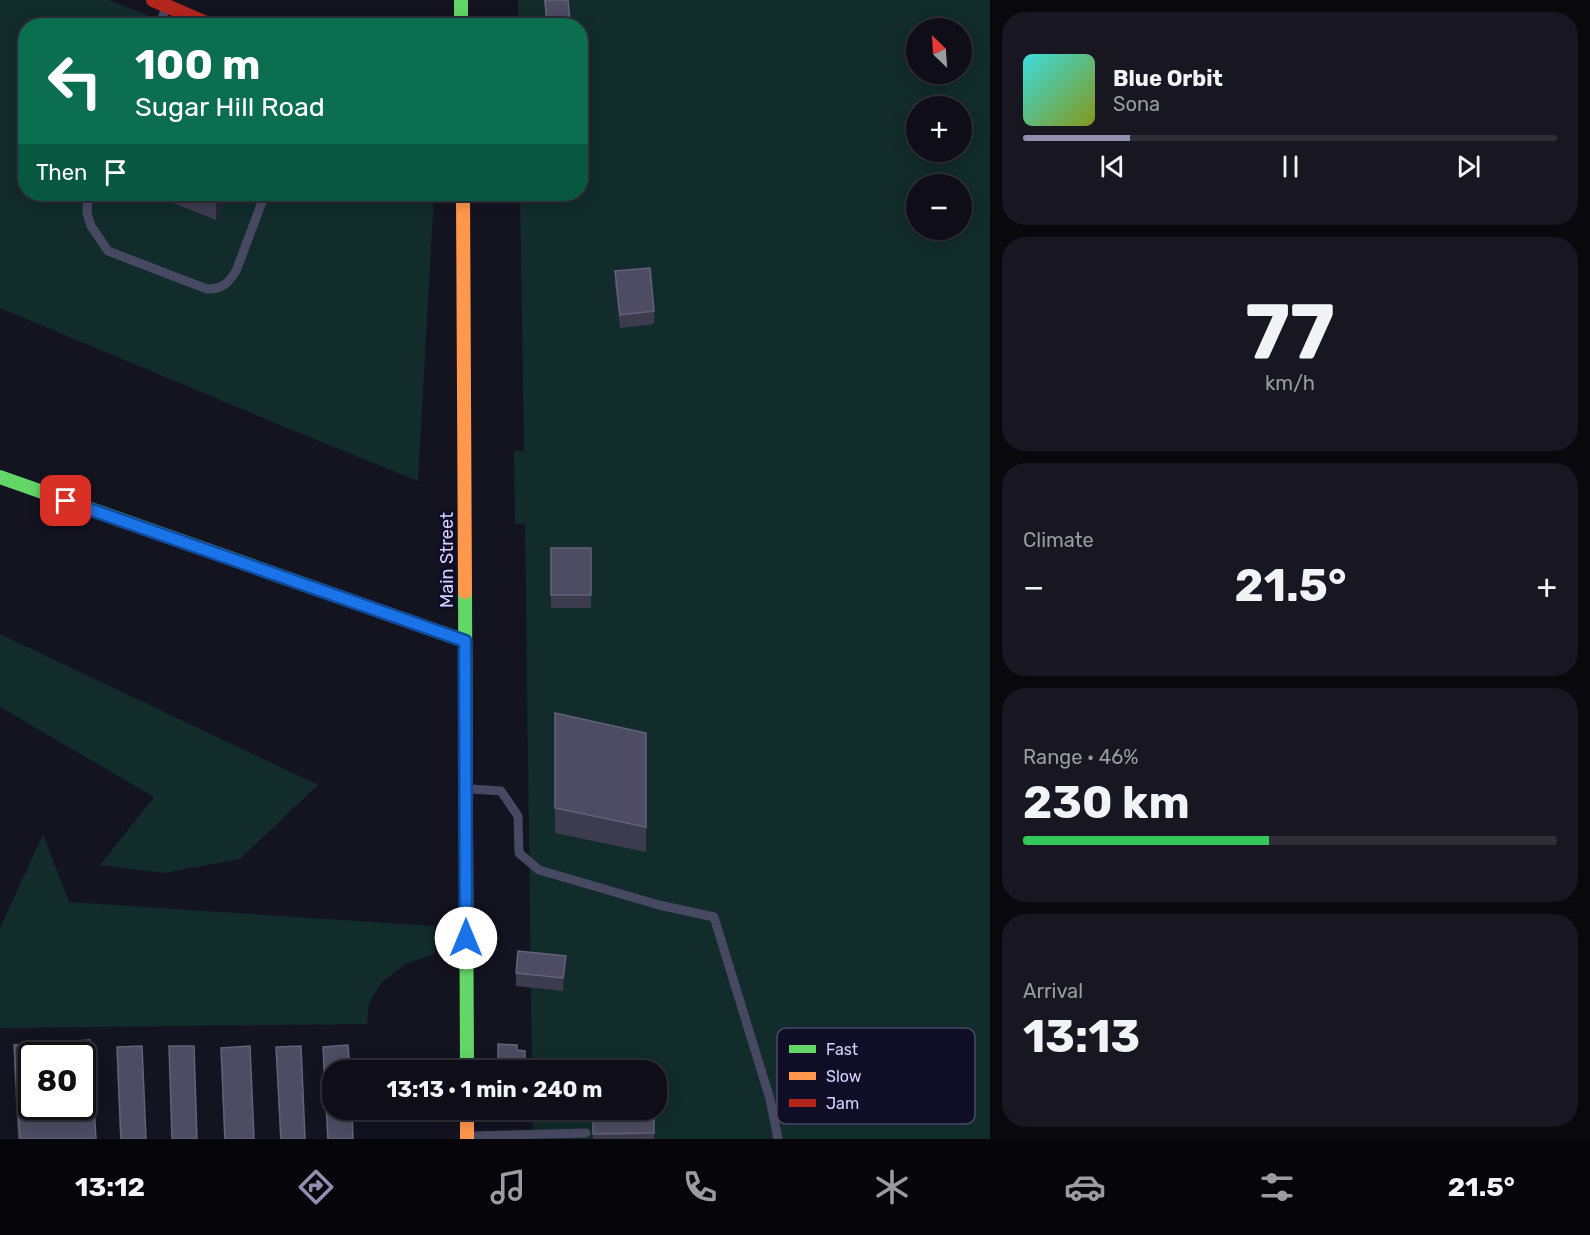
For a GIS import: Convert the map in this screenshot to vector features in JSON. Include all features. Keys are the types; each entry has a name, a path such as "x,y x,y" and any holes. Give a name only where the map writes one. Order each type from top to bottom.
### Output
{"main road":[{"path":"153,0 195,18"},
{"path":"461,0 461,18"},
{"name":"Main Street","path":"463,201 466,1060"},
{"path":"0,477 465,641"},
{"path":"467,1120 467,1137"}],"lane":[{"path":"162,18 167,6"},
{"path":"88,201 87,213 91,226 108,250 207,290 219,289 236,271 262,201"},
{"path":"466,789 501,791 518,816 519,853 539,870 659,905 714,917 770,1099 778,1139"},
{"path":"467,1137 585,1133"}],"green space":[{"path":"0,0 109,0 154,18 18,18 18,201 434,201 418,481 287,428 0,308"},
{"path":"518,0 990,0 990,1139 533,1139 533,1120 667,1120 667,1060 532,1060 525,524 515,523 514,451 524,451 520,201 588,201 588,18 518,18"},
{"path":"0,634 318,785 240,859 164,873 100,865 154,797 0,707"},
{"path":"43,834 69,902 434,926 435,954 406,964 382,982 369,1003 367,1024 0,1028 0,928"}],"building":[{"path":"545,0 568,0 570,18 547,18"},
{"path":"650,268 654,311 620,315 615,271"},
{"path":"551,548 591,548 591,595 551,595"},
{"path":"555,713 646,733 646,827 555,808"},
{"path":"518,951 566,956 563,978 516,973"},
{"path":"90,1040 90,1042 60,1042"},
{"path":"498,1044 517,1045 517,1050 525,1051 525,1060 498,1060"},
{"path":"14,1045 18,1045 18,1108"},
{"path":"348,1045 349,1060 324,1060 323,1047"},
{"path":"142,1046 146,1139 121,1139 117,1047"},
{"path":"169,1046 194,1046 197,1139 172,1139"},
{"path":"250,1046 254,1139 225,1139 221,1048"},
{"path":"301,1046 305,1139 281,1139 276,1047"},
{"path":"19,1120 95,1120 96,1139 20,1139"},
{"path":"327,1120 352,1120 353,1139 328,1139"},
{"path":"593,1120 654,1120 654,1133 593,1134"}],"traffic: fast":[{"path":"461,0 461,18"},
{"path":"0,477 465,641"},
{"path":"465,592 467,1060"}],"traffic: slow":[{"path":"463,201 465,592"},
{"path":"467,1120 467,1139"}],"traffic: jam":[{"path":"153,0 195,18"}],"route":[{"path":"66,501 465,641 466,938"}]}
